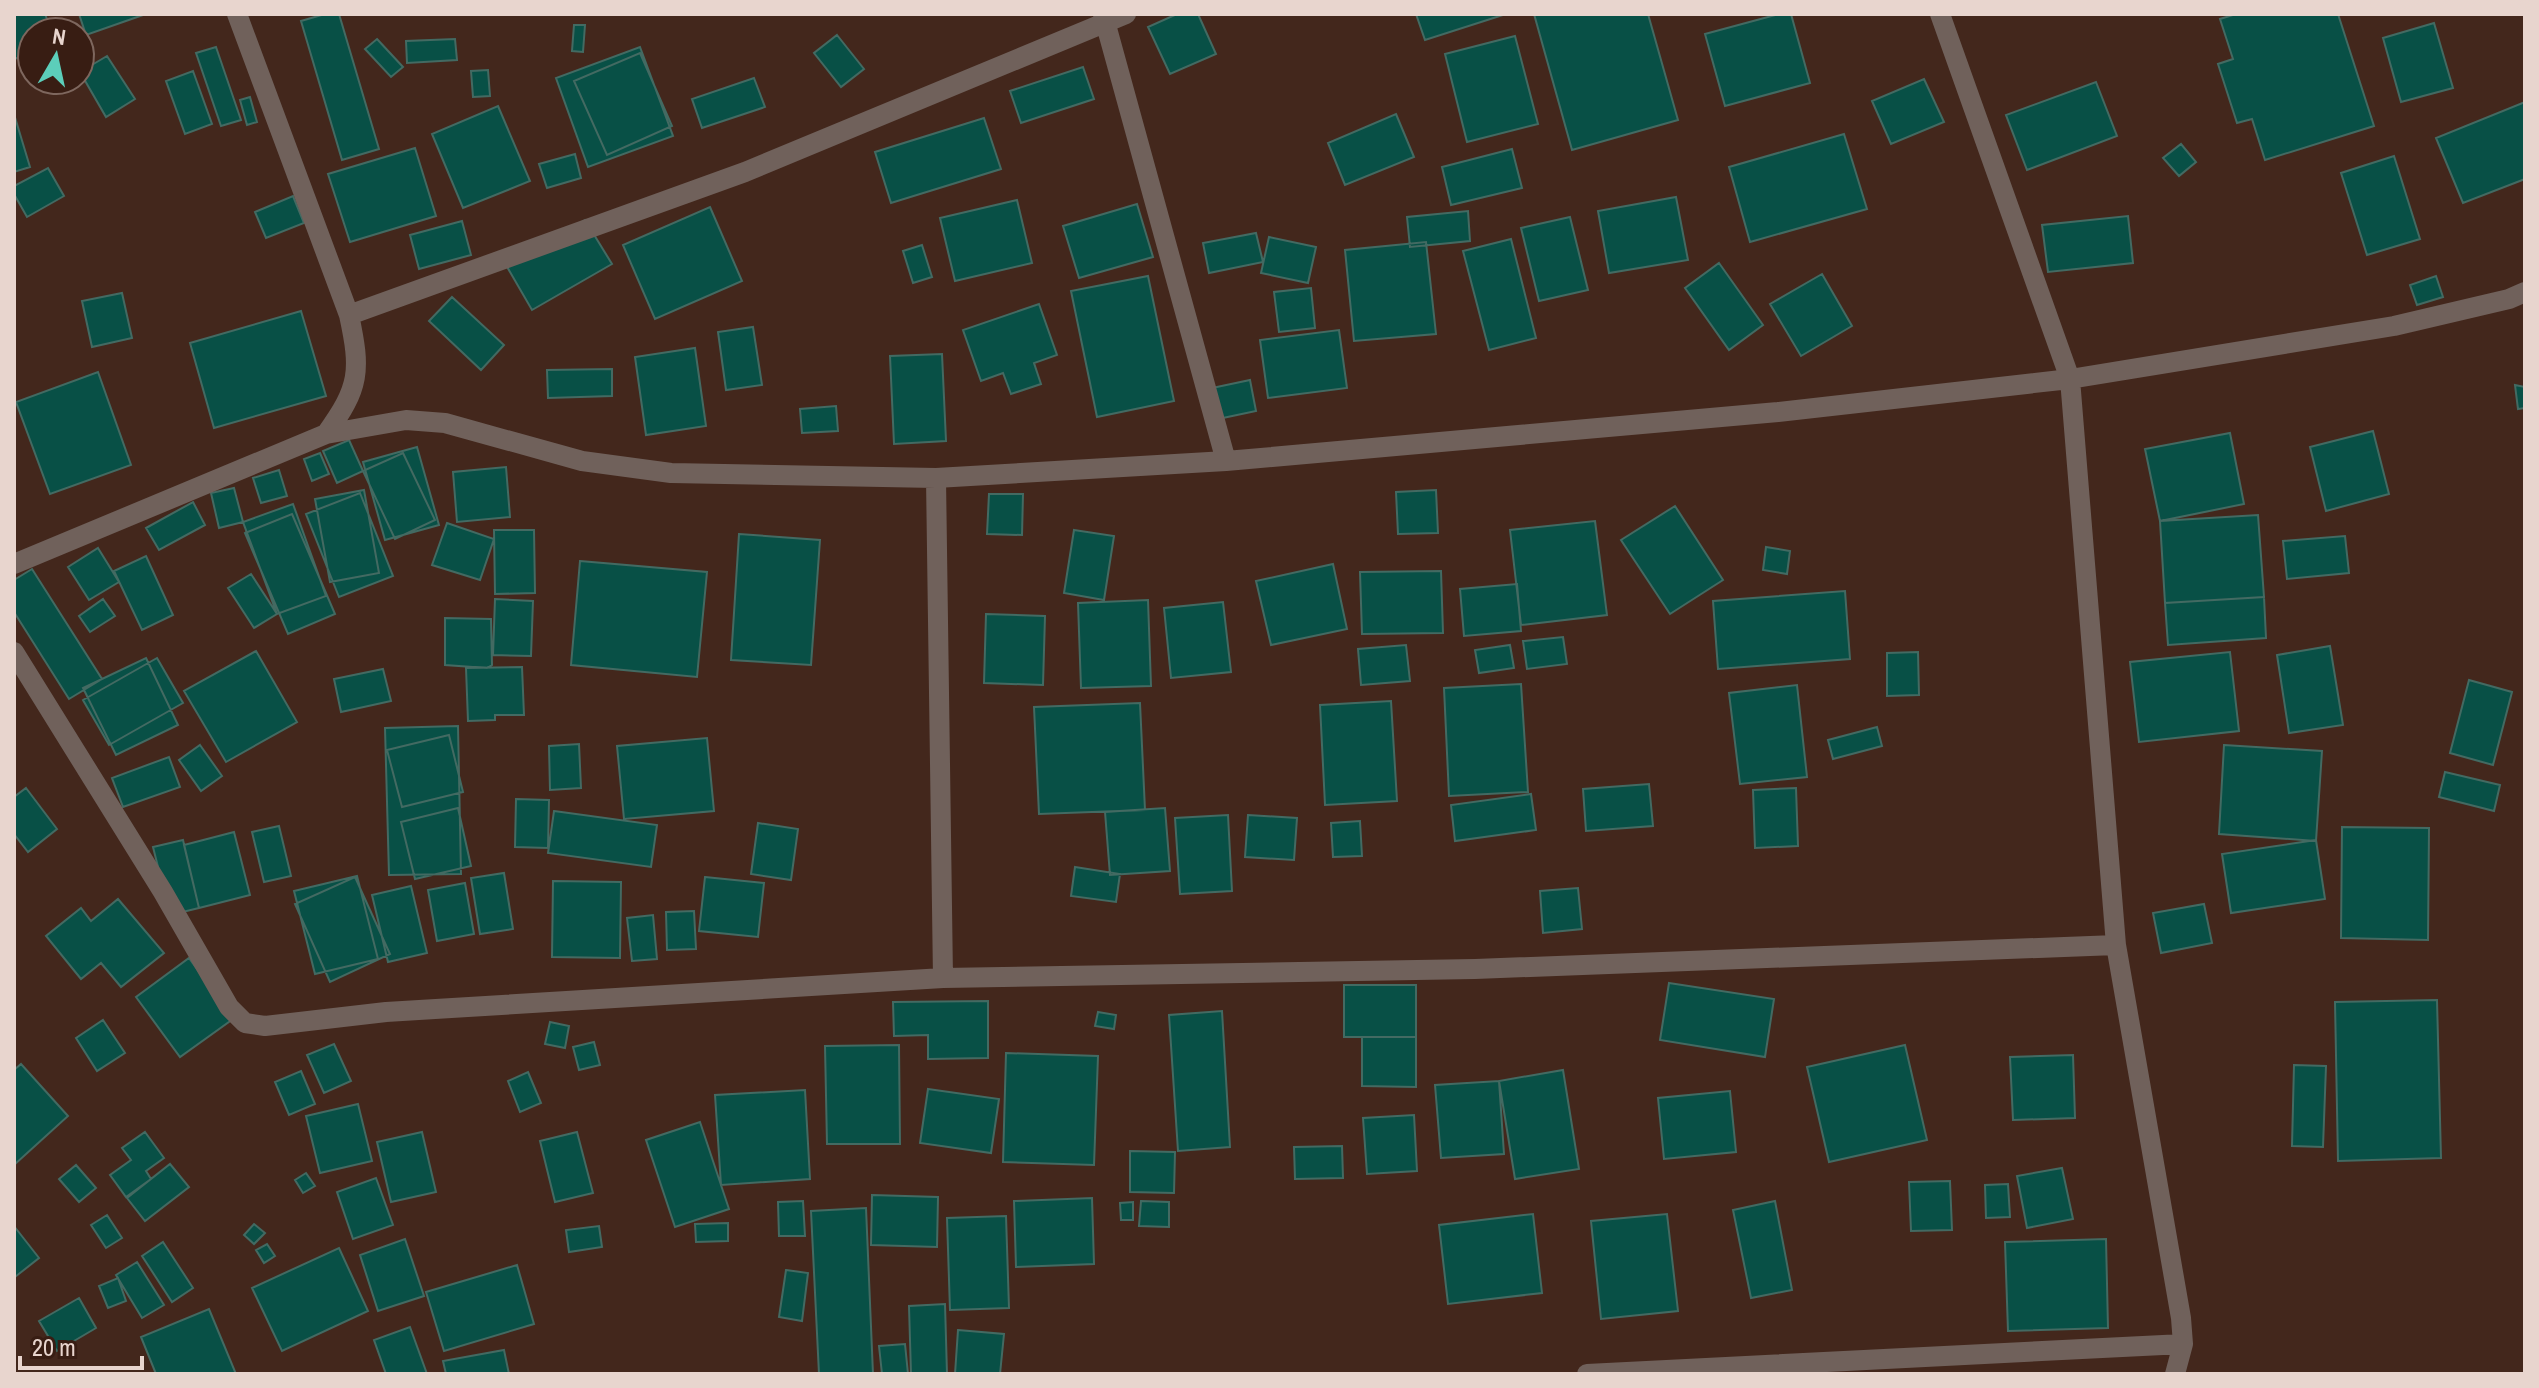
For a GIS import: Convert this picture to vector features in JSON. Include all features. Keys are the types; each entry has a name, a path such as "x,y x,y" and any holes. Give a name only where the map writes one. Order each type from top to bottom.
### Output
{"street":[{"path":"237,14 349,315 357,356 355,386 326,434"},
{"path":"349,315 745,172 1104,18 1126,14"},
{"path":"1940,14 2070,379 2116,945 2179,1302 2183,1344 2175,1374"},
{"path":"1104,18 1226,461"},
{"path":"14,564 326,434 406,420 445,423 582,461 671,473 936,478 1226,461 1778,412 2070,379 2394,326 2509,299 2525,292"},
{"path":"936,478 943,978"},
{"path":"14,652 163,892 229,1007 245,1023 265,1026 386,1012 943,978 1475,969 2116,945"},
{"path":"1587,1374 2183,1344"}],"building":[{"path":"14,14 45,14 16,16 14,59"},
{"path":"325,14 339,14 379,149 342,160 301,21"},
{"path":"1177,14 1198,14 1216,54 1170,74 1148,27"},
{"path":"1416,14 1506,14 1425,40"},
{"path":"1534,14 1648,14 1678,120 1572,150"},
{"path":"1779,14 1791,14 1810,83 1725,106 1705,34"},
{"path":"2236,14 2338,14 2374,126 2265,160 2252,119 2237,123 2218,64 2233,59 2220,19"},
{"path":"143,15 96,31 96,16 80,16"},
{"path":"2434,23 2453,88 2401,102 2383,38"},
{"path":"574,25 585,25 583,52 572,51"},
{"path":"837,35 864,69 841,87 814,53"},
{"path":"1515,36 1538,124 1467,142 1445,54"},
{"path":"377,39 403,67 391,77 365,49"},
{"path":"455,39 457,60 407,63 406,41"},
{"path":"216,47 241,120 221,126 196,53"},
{"path":"640,47 673,136 588,167 556,78"},
{"path":"640,53 672,126 607,155 574,81"},
{"path":"107,56 135,99 106,117 94,96 96,63"},
{"path":"1083,67 1094,99 1021,123 1010,91"},
{"path":"488,70 490,96 473,97 471,71"},
{"path":"193,71 212,124 185,134 166,81"},
{"path":"754,78 765,107 702,128 692,99"},
{"path":"1924,79 1944,122 1891,144 1872,101"},
{"path":"2096,82 2117,136 2027,170 2006,115"},
{"path":"250,97 257,122 247,125 240,100"},
{"path":"2525,102 2525,179 2463,203 2436,138"},
{"path":"498,106 530,181 463,208 432,134"},
{"path":"14,114 30,167 14,172"},
{"path":"1396,114 1414,157 1345,185 1328,143"},
{"path":"984,118 1001,169 891,203 875,152"},
{"path":"1844,134 1867,209 1750,242 1729,167"},
{"path":"2181,144 2196,162 2179,176 2163,158"},
{"path":"415,148 436,216 350,242 328,174"},
{"path":"1512,149 1522,188 1451,205 1442,167"},
{"path":"575,154 581,178 547,188 539,164"},
{"path":"2394,156 2420,239 2367,255 2341,173"},
{"path":"48,168 64,196 27,217 14,194 14,186"},
{"path":"293,196 304,223 266,238 255,212"},
{"path":"1676,197 1688,260 1609,273 1598,211"},
{"path":"1017,200 1032,263 955,281 940,218"},
{"path":"1137,204 1153,257 1079,278 1063,226"},
{"path":"710,207 742,281 655,319 623,245"},
{"path":"1468,211 1470,241 1410,247 1407,217"},
{"path":"2128,216 2133,263 2048,272 2042,225"},
{"path":"1570,217 1588,290 1539,301 1521,228"},
{"path":"585,220 612,264 532,310 506,265"},
{"path":"462,221 471,255 419,269 410,235"},
{"path":"1256,233 1263,262 1209,273 1203,243"},
{"path":"1269,237 1316,247 1308,283 1261,273"},
{"path":"1511,239 1536,338 1489,350 1463,251"},
{"path":"1426,242 1436,334 1354,341 1345,250"},
{"path":"922,245 932,277 913,283 903,251"},
{"path":"1719,263 1763,325 1729,350 1685,288"},
{"path":"1822,274 1852,326 1801,356 1770,304"},
{"path":"1148,276 1174,401 1097,417 1071,291"},
{"path":"2436,276 2443,297 2417,305 2410,285"},
{"path":"1311,288 1315,328 1279,332 1274,292"},
{"path":"122,293 132,338 92,347 82,301"},
{"path":"452,297 504,345 481,370 429,321"},
{"path":"1039,304 1057,355 1034,363 1041,384 1011,394 1003,373 981,381 963,330"},
{"path":"301,311 326,396 214,428 190,343"},
{"path":"753,327 762,385 726,390 718,332"},
{"path":"1339,330 1347,388 1268,398 1260,340"},
{"path":"695,348 706,426 646,435 635,357"},
{"path":"942,354 946,441 894,444 890,356"},
{"path":"612,369 612,396 548,398 547,370"},
{"path":"98,372 131,465 50,494 16,402"},
{"path":"1250,380 1256,411 1218,419 1212,388"},
{"path":"2515,385 2525,387 2525,408 2518,409"},
{"path":"836,406 838,431 802,433 800,409"},
{"path":"2373,431 2389,494 2326,511 2310,447"},
{"path":"2230,433 2244,504 2160,521 2145,449"},
{"path":"349,440 363,471 337,483 323,451"},
{"path":"417,447 439,525 385,540 363,462"},
{"path":"320,453 329,474 312,481 304,459"},
{"path":"403,453 435,520 395,539 363,471"},
{"path":"506,467 510,517 457,522 453,472"},
{"path":"279,470 287,496 261,503 253,478"},
{"path":"234,488 243,522 219,528 211,493"},
{"path":"364,490 379,573 330,582 315,499"},
{"path":"1436,490 1438,533 1398,534 1396,492"},
{"path":"360,493 393,576 339,597 306,514"},
{"path":"989,494 1023,494 1022,535 987,534"},
{"path":"193,502 205,525 159,550 146,528"},
{"path":"293,504 326,596 277,614 243,522"},
{"path":"1675,506 1723,580 1670,614 1621,540"},
{"path":"292,514 335,614 288,634 245,533"},
{"path":"2258,515 2264,597 2165,603 2160,521"},
{"path":"1595,521 1607,615 1521,625 1510,530"},
{"path":"447,523 494,539 480,580 432,565"},
{"path":"494,530 534,530 535,593 495,594"},
{"path":"1074,530 1114,536 1104,600 1064,593"},
{"path":"739,534 820,540 811,665 731,660"},
{"path":"2345,536 2349,573 2287,579 2283,541"},
{"path":"1766,547 1790,551 1787,574 1763,570"},
{"path":"98,548 119,582 89,600 68,567"},
{"path":"146,556 173,615 142,630 114,571"},
{"path":"580,561 707,572 697,677 571,665"},
{"path":"1333,564 1347,629 1271,645 1256,581"},
{"path":"32,569 102,679 69,699 14,612 14,580"},
{"path":"1441,571 1443,633 1362,634 1360,572"},
{"path":"251,574 277,614 254,628 228,588"},
{"path":"1517,584 1521,631 1464,636 1460,589"},
{"path":"1845,591 1850,659 1718,669 1713,601"},
{"path":"2264,597 2266,638 2168,645 2165,603"},
{"path":"103,599 115,616 90,632 79,616"},
{"path":"495,599 533,601 531,656 493,655"},
{"path":"1148,600 1151,686 1081,688 1078,603"},
{"path":"1223,602 1231,672 1171,678 1164,608"},
{"path":"986,614 1045,616 1043,685 984,683"},
{"path":"445,618 491,619 492,665 487,668 445,665"},
{"path":"1563,637 1567,664 1527,669 1523,641"},
{"path":"1406,645 1410,681 1361,685 1358,649"},
{"path":"1510,645 1514,668 1479,673 1475,650"},
{"path":"2330,646 2343,725 2289,733 2277,655"},
{"path":"256,651 297,722 226,762 184,691"},
{"path":"1918,652 1919,695 1887,696 1887,653"},
{"path":"2230,652 2239,731 2139,742 2130,662"},
{"path":"146,658 178,725 116,755 83,688"},
{"path":"157,658 183,703 109,745 83,700"},
{"path":"522,667 524,715 495,715 495,720 468,721 466,668"},
{"path":"383,669 391,701 341,712 334,679"},
{"path":"2469,680 2512,692 2493,765 2450,753"},
{"path":"1521,684 1528,792 1449,796 1444,688"},
{"path":"1797,685 1807,777 1740,784 1729,693"},
{"path":"1391,701 1397,801 1325,805 1320,705"},
{"path":"1140,703 1145,810 1039,814 1034,707"},
{"path":"458,726 461,874 389,875 385,728"},
{"path":"1877,727 1882,746 1833,759 1828,740"},
{"path":"449,735 463,792 402,807 387,750"},
{"path":"707,738 714,811 624,819 617,746"},
{"path":"579,744 581,788 550,790 549,746"},
{"path":"200,745 222,776 201,791 179,760"},
{"path":"2224,745 2322,751 2316,841 2219,834"},
{"path":"169,757 180,787 123,807 112,778"},
{"path":"2445,772 2500,785 2494,811 2439,797"},
{"path":"1649,784 1653,826 1586,831 1583,789"},
{"path":"26,788 57,829 28,852 14,834 14,797"},
{"path":"1796,788 1798,846 1755,848 1753,790"},
{"path":"1531,794 1536,830 1455,841 1451,805"},
{"path":"516,799 549,800 548,848 515,847"},
{"path":"458,808 471,866 415,879 401,822"},
{"path":"1165,808 1170,871 1110,875 1105,812"},
{"path":"554,811 657,825 651,867 548,853"},
{"path":"1228,815 1232,891 1180,894 1175,818"},
{"path":"1248,815 1297,818 1294,860 1245,857"},
{"path":"1360,821 1362,856 1333,857 1331,823"},
{"path":"758,823 798,829 791,880 751,874"},
{"path":"279,826 291,876 264,882 252,832"},
{"path":"2342,827 2429,828 2428,940 2341,938"},
{"path":"234,832 250,895 199,908 184,845"},
{"path":"183,840 199,908 170,915 153,847"},
{"path":"2316,840 2325,899 2231,913 2222,854"},
{"path":"1075,867 1120,874 1116,902 1071,896"},
{"path":"504,873 513,929 480,934 471,878"},
{"path":"357,876 378,959 315,974 294,891"},
{"path":"355,877 390,954 330,982 295,904"},
{"path":"705,877 764,883 758,937 699,931"},
{"path":"553,881 621,882 620,958 552,957"},
{"path":"465,883 474,934 437,941 428,890"},
{"path":"411,886 427,953 388,962 372,895"},
{"path":"1578,888 1582,929 1543,933 1540,891"},
{"path":"118,899 164,953 121,987 101,963 81,979 46,936 81,908 91,921"},
{"path":"2204,904 2212,943 2161,953 2153,913"},
{"path":"694,911 696,949 667,950 666,912"},
{"path":"653,915 657,959 632,961 627,918"},
{"path":"189,958 233,1019 180,1057 136,997"},
{"path":"1669,983 1774,999 1765,1057 1660,1040"},
{"path":"1344,985 1416,985 1416,1037 1344,1037"},
{"path":"2437,1000 2441,1158 2338,1161 2335,1002"},
{"path":"988,1001 988,1058 928,1059 928,1035 894,1036 893,1002"},
{"path":"1222,1011 1230,1147 1178,1151 1169,1015"},
{"path":"1098,1012 1116,1015 1114,1029 1095,1026"},
{"path":"103,1020 125,1053 97,1071 76,1038"},
{"path":"550,1022 569,1026 565,1048 545,1044"},
{"path":"1362,1037 1416,1037 1416,1087 1362,1086"},
{"path":"594,1042 600,1065 579,1070 573,1047"},
{"path":"334,1044 351,1081 324,1093 307,1055"},
{"path":"899,1045 900,1144 827,1144 825,1046"},
{"path":"1905,1045 1927,1140 1829,1162 1807,1067"},
{"path":"1006,1053 1098,1056 1094,1165 1003,1162"},
{"path":"2073,1055 2075,1118 2013,1120 2010,1057"},
{"path":"21,1064 68,1116 14,1165 14,1070"},
{"path":"2294,1065 2326,1066 2323,1147 2292,1146"},
{"path":"1563,1070 1579,1169 1515,1179 1499,1081"},
{"path":"301,1071 315,1104 289,1115 275,1082"},
{"path":"528,1072 541,1103 520,1112 508,1081"},
{"path":"1499,1081 1504,1154 1441,1158 1435,1085"},
{"path":"928,1089 999,1099 991,1153 920,1143"},
{"path":"805,1090 810,1179 721,1185 715,1095"},
{"path":"1730,1091 1736,1152 1664,1159 1658,1098"},
{"path":"358,1104 372,1161 320,1173 306,1116"},
{"path":"1414,1115 1417,1171 1367,1174 1363,1118"},
{"path":"700,1122 729,1209 675,1227 646,1140"},
{"path":"145,1132 164,1158 146,1171 151,1179 126,1197 110,1175 131,1160 122,1148"},
{"path":"422,1132 436,1192 391,1202 377,1142"},
{"path":"577,1132 593,1193 555,1202 540,1141"},
{"path":"1342,1146 1343,1178 1295,1179 1294,1147"},
{"path":"1130,1151 1175,1152 1174,1193 1130,1192"},
{"path":"170,1164 189,1187 145,1221 127,1198"},
{"path":"76,1165 96,1188 79,1202 59,1179"},
{"path":"2062,1168 2073,1219 2027,1228 2017,1176"},
{"path":"306,1173 315,1186 303,1193 295,1180"},
{"path":"376,1178 393,1225 353,1239 337,1192"},
{"path":"1950,1181 1952,1230 1911,1231 1909,1182"},
{"path":"2008,1184 2010,1217 1986,1218 1985,1185"},
{"path":"872,1195 938,1197 937,1247 871,1245"},
{"path":"1092,1198 1094,1264 1016,1267 1014,1201"},
{"path":"803,1201 805,1236 779,1236 778,1202"},
{"path":"1141,1201 1169,1202 1169,1227 1139,1226"},
{"path":"1775,1201 1792,1290 1751,1298 1733,1210"},
{"path":"1133,1202 1133,1220 1121,1220 1120,1203"},
{"path":"866,1208 873,1374 819,1374 811,1211"},
{"path":"1533,1214 1542,1293 1448,1304 1439,1225"},
{"path":"1667,1214 1678,1311 1601,1319 1591,1221"},
{"path":"107,1215 122,1238 106,1248 91,1225"},
{"path":"1006,1216 1009,1308 950,1310 947,1218"},
{"path":"728,1223 728,1241 696,1242 695,1224"},
{"path":"254,1224 265,1233 254,1244 244,1235"},
{"path":"14,1226 39,1258 15,1277 14,1276"},
{"path":"599,1226 602,1247 569,1252 566,1230"},
{"path":"405,1239 424,1296 378,1311 360,1255"},
{"path":"2106,1239 2108,1328 2008,1331 2005,1242"},
{"path":"163,1242 193,1288 172,1302 142,1256"},
{"path":"267,1244 275,1256 264,1263 256,1250"},
{"path":"339,1248 368,1311 282,1351 252,1288"},
{"path":"137,1262 164,1305 142,1318 116,1275"},
{"path":"517,1265 534,1324 444,1351 426,1292"},
{"path":"786,1270 808,1273 802,1321 779,1317"},
{"path":"118,1278 126,1301 108,1308 99,1286"},
{"path":"79,1298 96,1328 57,1351 39,1321"},
{"path":"945,1304 947,1374 911,1374 909,1306"},
{"path":"209,1309 236,1374 156,1374 141,1337"},
{"path":"410,1327 427,1374 386,1374 374,1340"},
{"path":"958,1330 1004,1334 1000,1374 955,1374"},
{"path":"905,1344 908,1374 882,1374 879,1346"},
{"path":"504,1350 509,1374 446,1374 443,1361"}]}
